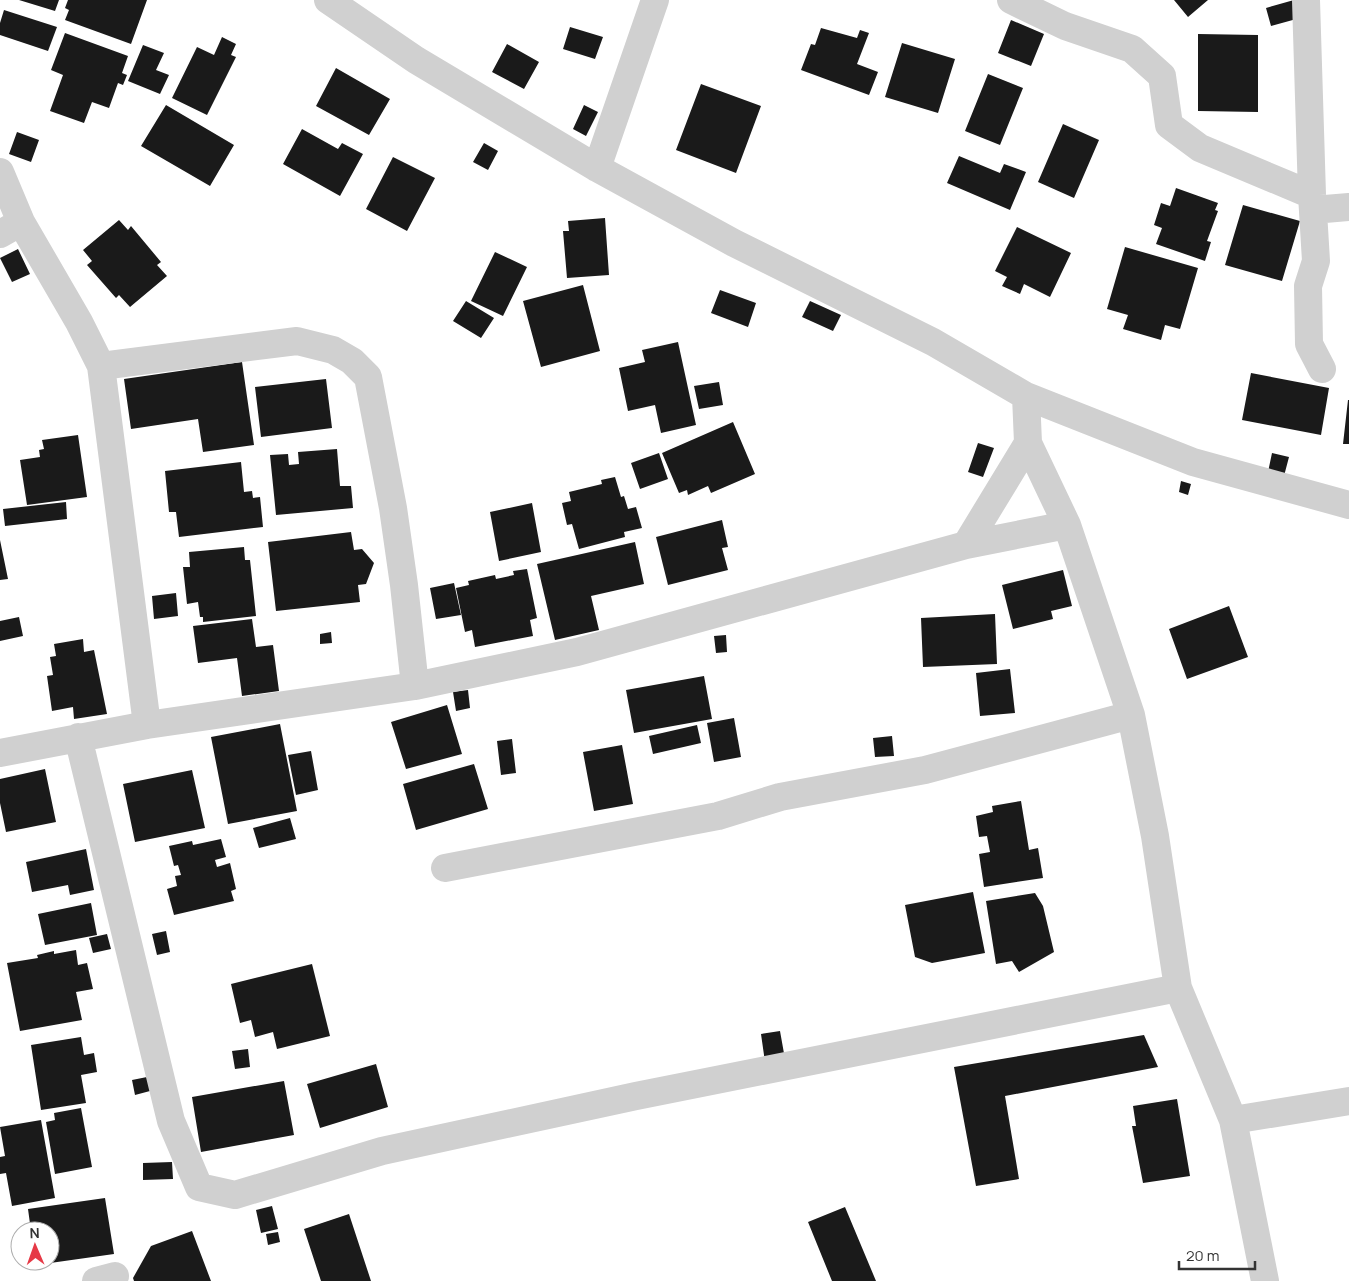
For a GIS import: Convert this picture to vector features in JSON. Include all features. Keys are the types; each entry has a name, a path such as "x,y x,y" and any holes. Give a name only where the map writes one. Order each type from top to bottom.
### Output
{"street":[{"path":"328,0 416,60 597,168 734,243 933,342 1026,396 1192,462 1349,505"},
{"path":"597,168 656,0"},
{"path":"1011,0 1065,26 1132,49 1162,76 1169,125 1200,148 1312,202 1349,207"},
{"path":"1306,0 1312,202 1316,262 1308,286 1309,344 1322,369"},
{"path":"0,172 11,228 79,322 101,366 147,725"},
{"path":"101,366 297,341 333,350 352,361 368,377 394,518 404,585 415,686"},
{"path":"1026,396 1028,443 1068,525 1131,715 1155,836 1178,988 1233,1120 1265,1281"},
{"path":"966,545 1028,443"},
{"path":"0,753 147,725 415,686 577,652 966,545 1068,525"},
{"path":"445,868 718,816 780,797 925,770 1131,715"},
{"path":"78,737 171,1122 199,1187 235,1195 382,1151 655,1092 1178,988"},
{"path":"1233,1120 1349,1101"}],"building":[{"path":"19,0 59,0 55,11"},
{"path":"68,0 147,0 131,44 65,20 69,10 65,8"},
{"path":"1174,0 1208,0 1188,17"},
{"path":"1294,0 1300,18 1271,26 1266,8"},
{"path":"4,10 57,27 48,51 0,35 0,23"},
{"path":"1011,20 1044,34 1031,66 998,53"},
{"path":"570,27 603,37 595,59 563,49"},
{"path":"821,28 857,38 860,30 869,33 857,64 878,72 869,95 801,70 811,44 815,45"},
{"path":"65,33 128,56 122,73 127,75 123,85 118,83 109,108 92,102 84,123 50,111 63,75 51,70"},
{"path":"1198,34 1258,35 1258,112 1198,111"},
{"path":"222,37 236,44 231,55 236,57 207,115 172,98 197,47 214,55"},
{"path":"902,43 955,59 938,113 885,97"},
{"path":"507,44 539,62 524,89 492,72"},
{"path":"143,45 164,53 156,70 169,75 160,94 128,81"},
{"path":"336,68 390,99 369,135 316,106"},
{"path":"988,74 1023,88 1000,145 965,131"},
{"path":"701,84 761,106 736,173 676,150"},
{"path":"166,105 234,145 210,186 141,146"},
{"path":"584,105 598,112 586,136 573,129"},
{"path":"1063,124 1099,140 1074,198 1038,182"},
{"path":"302,129 338,149 342,143 363,154 340,196 283,164"},
{"path":"17,132 39,140 31,162 9,154"},
{"path":"484,143 498,151 488,170 473,162"},
{"path":"959,156 1000,173 1004,164 1026,172 1010,210 947,183"},
{"path":"393,157 435,178 407,231 366,209"},
{"path":"1176,188 1218,203 1215,210 1218,211 1207,241 1211,242 1205,261 1156,244 1162,228 1154,225 1161,203 1170,206"},
{"path":"1243,205 1300,221 1282,281 1225,265"},
{"path":"605,218 609,275 567,278 563,231 569,231 568,221"},
{"path":"119,220 128,230 131,226 161,262 157,265 167,276 130,307 119,295 116,298 87,265 92,261 83,250"},
{"path":"1017,227 1071,253 1050,297 1024,284 1020,294 1002,286 1007,277 995,271"},
{"path":"1125,247 1198,268 1180,329 1165,325 1161,340 1123,329 1128,315 1107,309"},
{"path":"18,249 30,274 12,282 0,258"},
{"path":"495,252 527,267 503,316 471,301"},
{"path":"583,285 600,351 541,367 523,301"},
{"path":"720,290 756,303 748,327 711,313"},
{"path":"466,301 494,318 481,338 453,321"},
{"path":"810,301 841,315 833,331 802,317"},
{"path":"678,342 696,425 661,433 655,405 628,411 619,368 645,362 642,350"},
{"path":"242,362 254,445 203,452 198,419 131,429 124,379"},
{"path":"1251,373 1329,388 1321,435 1242,420"},
{"path":"326,379 332,428 261,437 255,387"},
{"path":"719,382 723,405 699,409 694,386"},
{"path":"1348,400 1349,444 1343,444"},
{"path":"733,422 755,474 711,493 708,486 688,495 687,490 679,493 662,453"},
{"path":"78,435 87,497 27,505 20,460 40,457 39,450 44,449 42,440"},
{"path":"978,443 994,448 983,477 968,472"},
{"path":"337,449 340,486 351,486 353,508 276,515 270,455 288,454 289,465 299,464 298,452"},
{"path":"659,453 668,479 640,489 631,463"},
{"path":"1272,453 1289,457 1284,476 1268,472"},
{"path":"241,462 244,492 252,491 253,498 260,497 263,527 179,537 176,512 169,512 165,471"},
{"path":"615,477 621,497 624,496 628,509 636,507 642,528 624,532 625,537 579,549 572,524 567,525 562,503 571,501 569,492 602,484 601,480"},
{"path":"1181,481 1191,484 1188,495 1179,492"},
{"path":"66,502 67,519 5,526 3,509"},
{"path":"532,503 541,552 499,561 490,512"},
{"path":"722,520 728,547 722,548 728,570 668,585 656,537"},
{"path":"351,532 354,550 362,549 374,563 366,584 358,585 360,602 276,611 268,542"},
{"path":"0,540 8,579 0,580"},
{"path":"635,542 644,584 591,596 599,630 555,640 537,564"},
{"path":"244,547 245,560 250,560 256,616 203,622 203,617 200,617 198,602 187,604 183,567 190,567 189,552"},
{"path":"527,569 537,618 530,620 533,636 475,647 472,630 465,632 456,588 469,585 468,581 495,575 496,579 514,575 513,571"},
{"path":"1063,570 1072,606 1051,611 1053,619 1013,629 1002,585"},
{"path":"454,583 461,615 436,619 430,588"},
{"path":"176,593 178,616 154,619 152,596"},
{"path":"1229,606 1248,657 1187,679 1169,629"},
{"path":"995,614 997,664 923,667 921,618"},
{"path":"19,617 23,636 0,641 0,621"},
{"path":"252,619 256,647 273,645 279,691 242,696 237,658 198,663 193,626"},
{"path":"331,632 332,643 320,644 320,634"},
{"path":"726,635 727,652 716,653 714,636"},
{"path":"83,639 84,652 94,650 107,714 74,719 73,707 52,711 47,676 53,675 50,657 56,656 54,644"},
{"path":"1010,669 1015,713 980,716 976,673"},
{"path":"704,676 712,719 634,733 626,690"},
{"path":"468,690 470,708 456,711 453,692"},
{"path":"447,705 462,754 406,769 391,722"},
{"path":"734,718 741,757 714,762 707,723"},
{"path":"280,724 297,811 228,824 211,737"},
{"path":"697,725 701,743 653,754 649,736"},
{"path":"892,736 894,756 875,757 873,738"},
{"path":"512,739 516,773 501,775 497,741"},
{"path":"622,745 633,804 594,811 583,752"},
{"path":"311,751 318,790 296,795 288,755"},
{"path":"474,764 488,809 416,830 403,784"},
{"path":"45,769 56,822 6,832 0,803 0,779"},
{"path":"192,770 205,828 135,842 123,784"},
{"path":"1021,801 1029,850 1038,848 1043,878 984,887 979,854 990,852 987,836 979,837 976,816 993,812 992,806"},
{"path":"290,818 296,839 259,848 253,828"},
{"path":"221,839 226,857 215,860 217,867 230,863 236,889 231,891 234,901 174,915 167,889 177,886 175,876 181,875 178,865 174,866 169,846 192,841 193,845"},
{"path":"86,849 94,890 70,895 68,885 32,892 26,862"},
{"path":"973,892 985,953 932,963 915,957 905,905"},
{"path":"1035,893 1043,906 1054,952 1019,972 1012,961 996,964 986,901"},
{"path":"91,903 97,935 45,945 38,914"},
{"path":"166,931 170,952 157,955 152,934"},
{"path":"107,934 111,949 93,953 89,938"},
{"path":"76,950 78,965 87,963 93,989 76,992 82,1020 20,1031 7,963 38,958 37,955 54,951 54,954"},
{"path":"312,964 330,1036 277,1049 273,1032 255,1037 251,1020 240,1023 231,984"},
{"path":"780,1031 785,1059 765,1062 761,1034"},
{"path":"1144,1035 1158,1067 1005,1096 1019,1179 976,1186 954,1067"},
{"path":"81,1037 84,1055 94,1053 97,1072 81,1075 86,1103 41,1110 31,1045"},
{"path":"248,1049 250,1067 235,1069 232,1051"},
{"path":"376,1064 388,1107 320,1128 307,1084"},
{"path":"147,1077 150,1091 135,1095 132,1080"},
{"path":"284,1081 294,1135 201,1152 192,1097"},
{"path":"1177,1099 1190,1176 1143,1183 1132,1126 1136,1126 1133,1106"},
{"path":"81,1108 92,1167 55,1174 46,1122 55,1120 54,1113"},
{"path":"41,1120 55,1198 12,1206 6,1173 0,1174 0,1157 5,1156 0,1127"},
{"path":"172,1162 173,1179 143,1180 143,1163"},
{"path":"105,1198 114,1254 60,1262 60,1221 30,1221 28,1209"},
{"path":"272,1206 278,1229 261,1233 256,1210"},
{"path":"845,1207 876,1281 832,1281 808,1222"},
{"path":"349,1214 371,1281 321,1281 304,1229"},
{"path":"192,1231 211,1281 134,1281 133,1278 151,1246"},
{"path":"278,1232 280,1242 268,1245 266,1234"}]}
